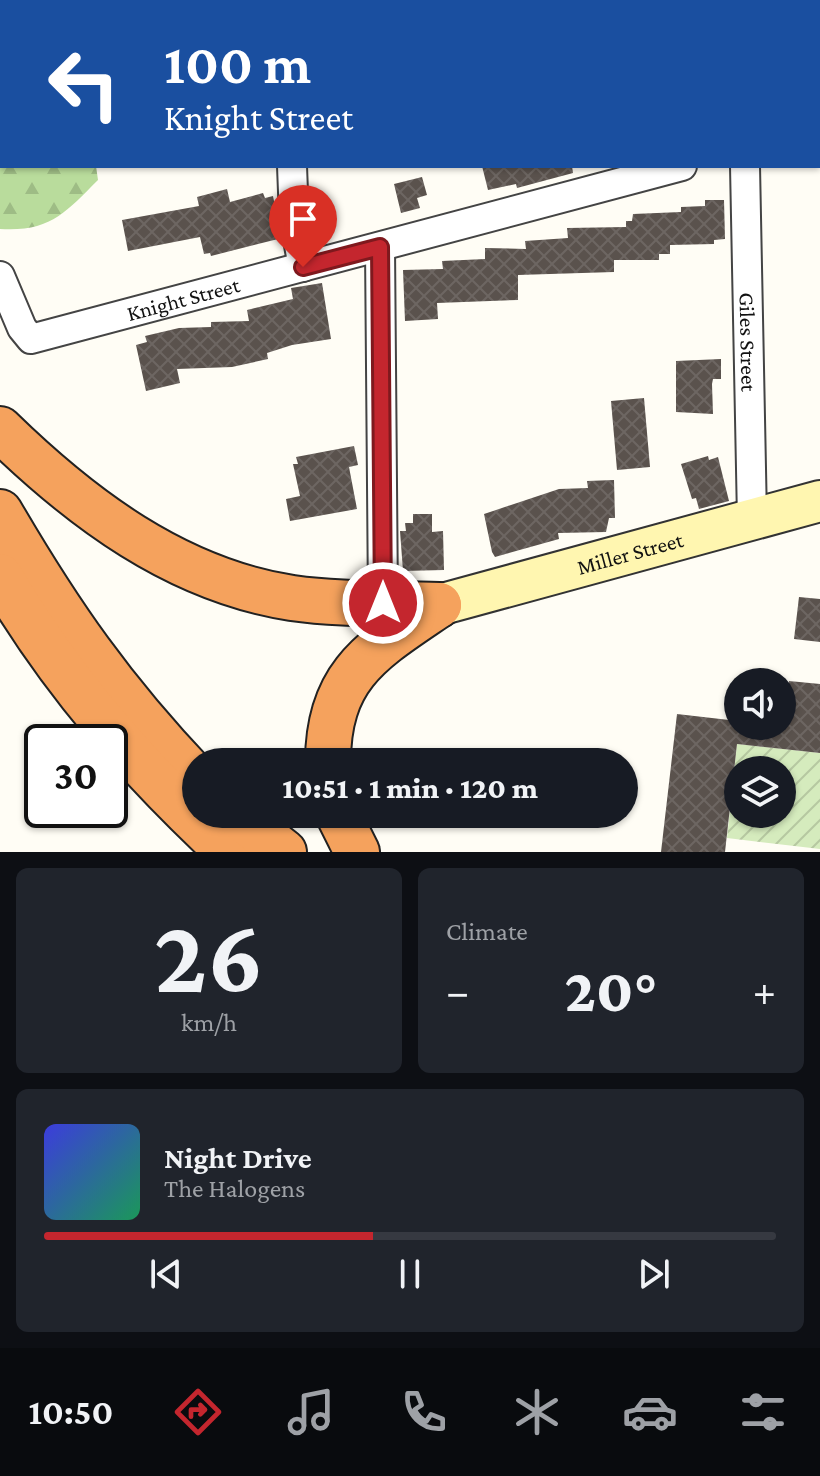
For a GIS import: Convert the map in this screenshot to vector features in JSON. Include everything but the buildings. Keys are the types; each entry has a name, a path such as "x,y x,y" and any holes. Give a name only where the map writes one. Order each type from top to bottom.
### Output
{"highway":[{"path":"0,429 56,483 126,534 176,560 235,583 289,597 346,604 439,605"},
{"path":"0,512 52,601 92,660 145,725 182,763"},
{"path":"0,576 68,681 110,733 171,798 228,852"},
{"path":"328,748 336,700 356,666 439,605"},
{"path":"254,828 284,852"},
{"path":"345,828 357,852"}],"main road":[{"name":"Miller Street","path":"439,605 820,501"}],"street":[{"path":"292,168 294,218 303,267"},
{"name":"Knight Street","path":"0,276 22,328 31,339 675,168"},
{"name":"Giles Street","path":"745,168 752,519"},
{"path":"380,247 383,603"}],"green space":[{"path":"0,168 96,168 98,180 55,218 32,227 0,229"},
{"path":"737,744 820,753 820,849 727,838 728,828 796,828 796,756 736,756"}],"route":[{"path":"303,267 380,247 383,603"}]}
